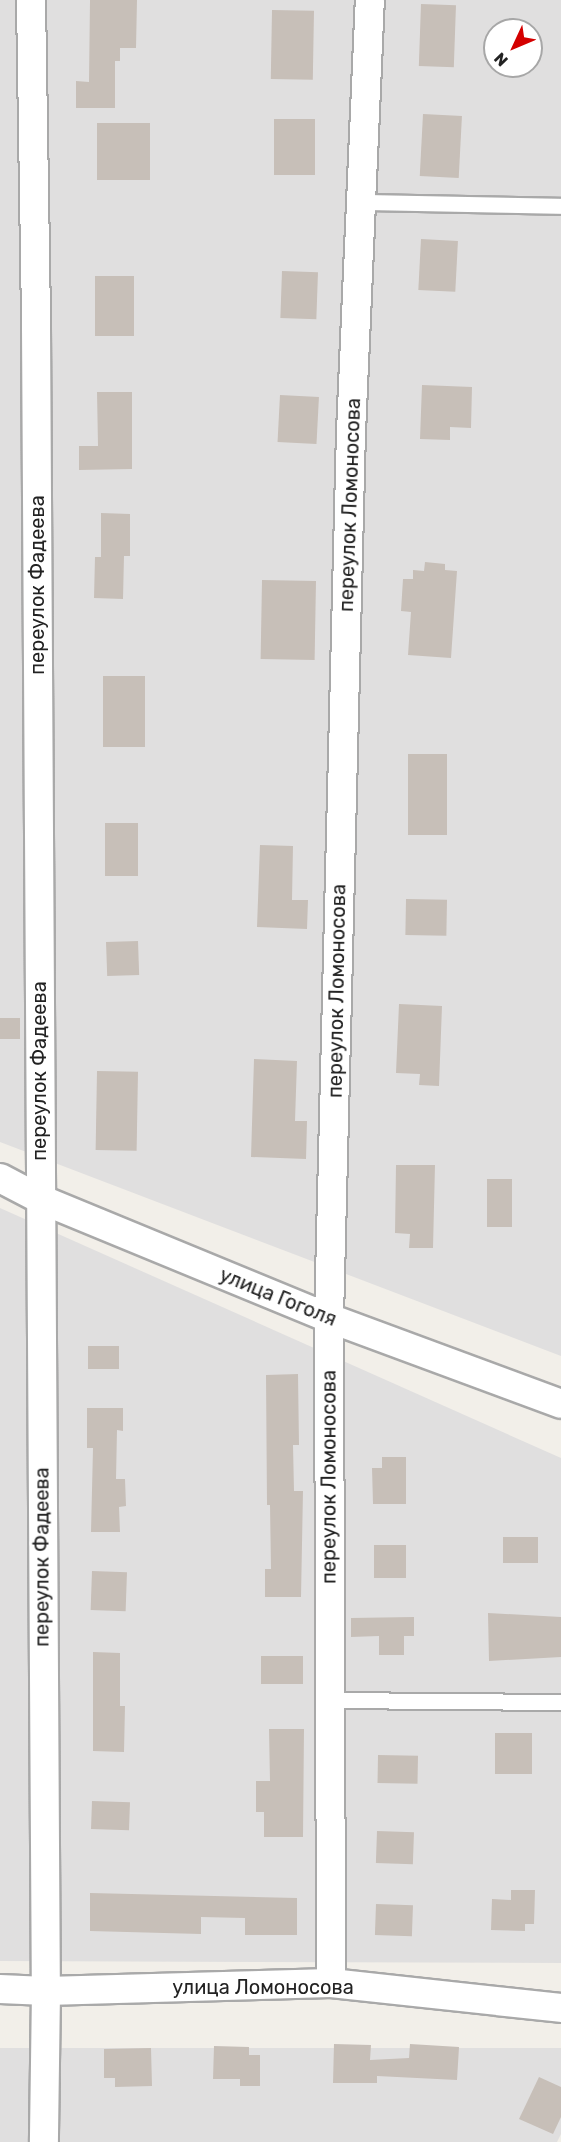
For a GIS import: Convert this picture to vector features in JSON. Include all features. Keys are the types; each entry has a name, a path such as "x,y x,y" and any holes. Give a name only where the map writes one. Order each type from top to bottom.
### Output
{"street":[{"name":"переулок Фадеева","path":"32,0 46,1991 44,2142"},
{"name":"переулок Ломоносова","path":"331,1983 329,1318 351,432 370,0"},
{"name":"улица Гоголя","path":"0,1178 40,1199 329,1318 561,1404"},
{"name":"улица Ломоносова","path":"0,1989 46,1991 331,1983 561,2008"}],"lane":[{"path":"361,202 561,206"},
{"path":"330,1700 561,1702"}],"shaded area":[{"path":"0,0 561,0 561,1356 0,1142"},
{"path":"0,1208 561,1458 561,1963 0,1961"},
{"path":"0,2048 561,2048 561,2134 557,2142 0,2142"}],"building":[{"path":"90,0 137,0 136,48 120,48 120,61 115,61 115,108 76,108 76,81 89,82"},
{"path":"421,4 456,5 454,67 419,66"},
{"path":"272,10 314,11 313,80 271,79"},
{"path":"423,114 462,116 459,178 420,176"},
{"path":"274,119 315,119 315,175 274,175"},
{"path":"97,123 150,123 150,180 97,180"},
{"path":"421,239 458,241 455,292 418,290"},
{"path":"282,271 318,272 316,319 280,318"},
{"path":"95,276 134,276 134,336 95,336"},
{"path":"422,385 472,387 471,428 450,427 450,440 420,439"},
{"path":"97,392 132,392 132,469 79,470 79,446 98,446"},
{"path":"280,395 319,397 316,444 278,442"},
{"path":"101,513 130,514 130,556 124,556 123,599 94,598 95,557 101,557"},
{"path":"425,562 445,564 445,570 457,571 451,658 408,655 411,612 401,611 403,579 413,579 413,570 424,571"},
{"path":"262,580 316,581 315,660 261,659"},
{"path":"103,676 145,676 145,747 103,747"},
{"path":"408,754 447,754 447,835 408,835"},
{"path":"105,823 138,823 138,876 105,876"},
{"path":"260,845 293,846 292,900 308,900 307,929 257,927"},
{"path":"406,899 447,900 446,936 405,935"},
{"path":"138,941 139,975 107,976 106,942"},
{"path":"399,1004 442,1006 439,1086 419,1085 420,1074 396,1073"},
{"path":"0,1018 20,1018 20,1039 0,1039"},
{"path":"254,1059 297,1061 295,1121 307,1121 306,1159 251,1157"},
{"path":"97,1071 138,1072 137,1151 96,1150"},
{"path":"396,1165 435,1165 433,1248 409,1248 410,1234 395,1233"},
{"path":"487,1179 512,1179 512,1227 487,1227"},
{"path":"88,1346 119,1346 119,1369 88,1369"},
{"path":"298,1374 299,1445 293,1445 294,1491 303,1491 301,1597 265,1597 265,1569 271,1569 270,1505 267,1505 266,1375"},
{"path":"87,1408 123,1408 123,1431 117,1430 116,1479 125,1479 126,1506 119,1507 120,1532 91,1532 93,1448 87,1448"},
{"path":"382,1457 406,1457 406,1504 373,1504 372,1468 382,1468"},
{"path":"503,1537 538,1537 538,1563 503,1563"},
{"path":"374,1545 406,1545 406,1578 374,1578"},
{"path":"92,1571 127,1572 126,1611 91,1610"},
{"path":"488,1613 561,1617 561,1657 489,1661"},
{"path":"414,1617 414,1636 404,1636 404,1655 379,1655 379,1636 351,1637 351,1618"},
{"path":"93,1652 120,1653 120,1706 125,1706 124,1752 93,1751"},
{"path":"261,1656 303,1656 303,1684 261,1684"},
{"path":"269,1729 304,1729 303,1837 264,1837 264,1812 256,1812 256,1781 270,1781"},
{"path":"495,1733 532,1733 532,1774 495,1774"},
{"path":"378,1755 418,1756 418,1784 378,1783"},
{"path":"92,1801 130,1802 129,1830 91,1829"},
{"path":"377,1831 414,1832 413,1864 376,1863"},
{"path":"511,1890 535,1890 534,1924 525,1924 525,1931 491,1930 492,1899 511,1900"},
{"path":"90,1893 297,1898 297,1935 245,1935 245,1918 201,1917 201,1934 90,1931"},
{"path":"376,1904 413,1905 412,1936 375,1935"},
{"path":"334,2044 371,2045 370,2060 409,2058 410,2044 459,2047 457,2080 377,2076 377,2083 333,2083"},
{"path":"214,2046 249,2047 249,2055 260,2055 260,2086 240,2086 240,2079 213,2079"},
{"path":"151,2048 152,2086 115,2087 115,2078 104,2078 104,2049"},
{"path":"539,2077 561,2087 561,2117 553,2134 519,2119"}]}
